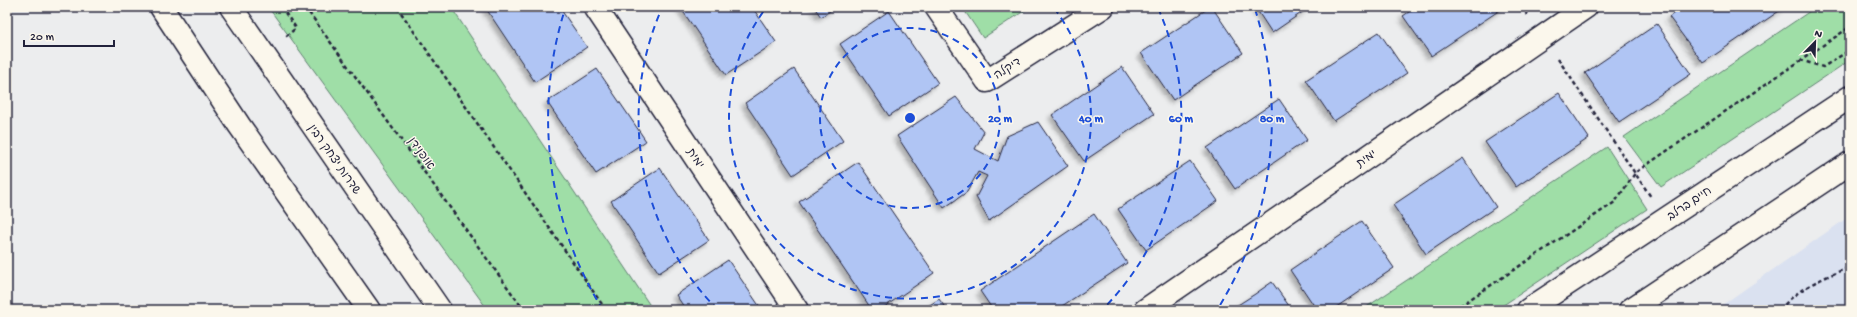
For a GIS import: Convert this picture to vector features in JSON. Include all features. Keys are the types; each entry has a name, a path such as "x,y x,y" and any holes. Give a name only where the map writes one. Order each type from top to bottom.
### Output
{"street":[{"path":"162,7 239,125 370,310"},
{"name":"שדרות יצחק רבין","path":"231,7 440,310"},
{"name":"ימית","path":"595,7 797,310"},
{"name":"דיקלה","path":"936,7 987,81 1103,7"},
{"name":"ימית","path":"1146,310 1586,7"},
{"name":"חיים ברלב","path":"1528,310 1850,97"},
{"path":"1630,310 1850,163"}],"path":[{"path":"281,7 296,28"},
{"name":"אופנידן","path":"305,7 524,310"},
{"path":"397,7 606,310"},
{"path":"1454,310 1615,202 1636,172 1850,27"},
{"path":"1542,37 1636,172"},
{"path":"1800,60 1823,67 1850,50"},
{"path":"1780,310 1786,303 1816,281 1850,267"}],"shaded area":[{"path":"1850,216 1850,310 1715,310"}],"green space":[{"path":"268,7 451,7 653,310 488,310"},
{"path":"962,7 1030,7 983,38"},
{"path":"1816,7 1850,7 1850,60 1661,187 1624,137"},
{"path":"1607,147 1647,209 1496,310 1362,310"}],"building":[{"path":"485,7 559,7 587,47 535,82"},
{"path":"680,7 752,7 776,42 726,75"},
{"path":"814,7 836,7 821,17"},
{"path":"1212,7 1243,53 1173,100 1141,53"},
{"path":"1255,7 1310,7 1272,33"},
{"path":"1416,7 1503,8 1431,56 1403,16"},
{"path":"1682,7 1785,7 1703,63 1669,17"},
{"path":"889,11 938,83 889,116 840,44"},
{"path":"1657,24 1691,74 1619,122 1585,73"},
{"path":"1379,32 1407,73 1334,121 1306,80"},
{"path":"1122,67 1154,114 1084,161 1052,115"},
{"path":"597,69 646,141 596,174 547,102"},
{"path":"794,69 843,141 793,175 745,103"},
{"path":"1559,93 1589,138 1516,187 1485,142"},
{"path":"956,97 984,132 975,149 998,161 1007,136 1038,122 1068,166 989,221 976,197 987,176 978,172 967,192 944,208 897,136"},
{"path":"1279,99 1307,140 1235,189 1207,148"},
{"path":"1463,158 1496,207 1426,254 1393,205"},
{"path":"1190,161 1218,201 1146,250 1118,209"},
{"path":"858,162 934,273 880,310 872,310 799,202"},
{"path":"660,168 709,240 659,273 611,201"},
{"path":"1094,214 1127,263 1056,310 993,310 980,291"},
{"path":"1362,221 1394,268 1332,310 1317,310 1290,270"},
{"path":"728,260 762,310 686,310 676,295"},
{"path":"1272,282 1292,310 1230,310 1255,294"},
{"path":"939,299 947,310 922,310"}]}
